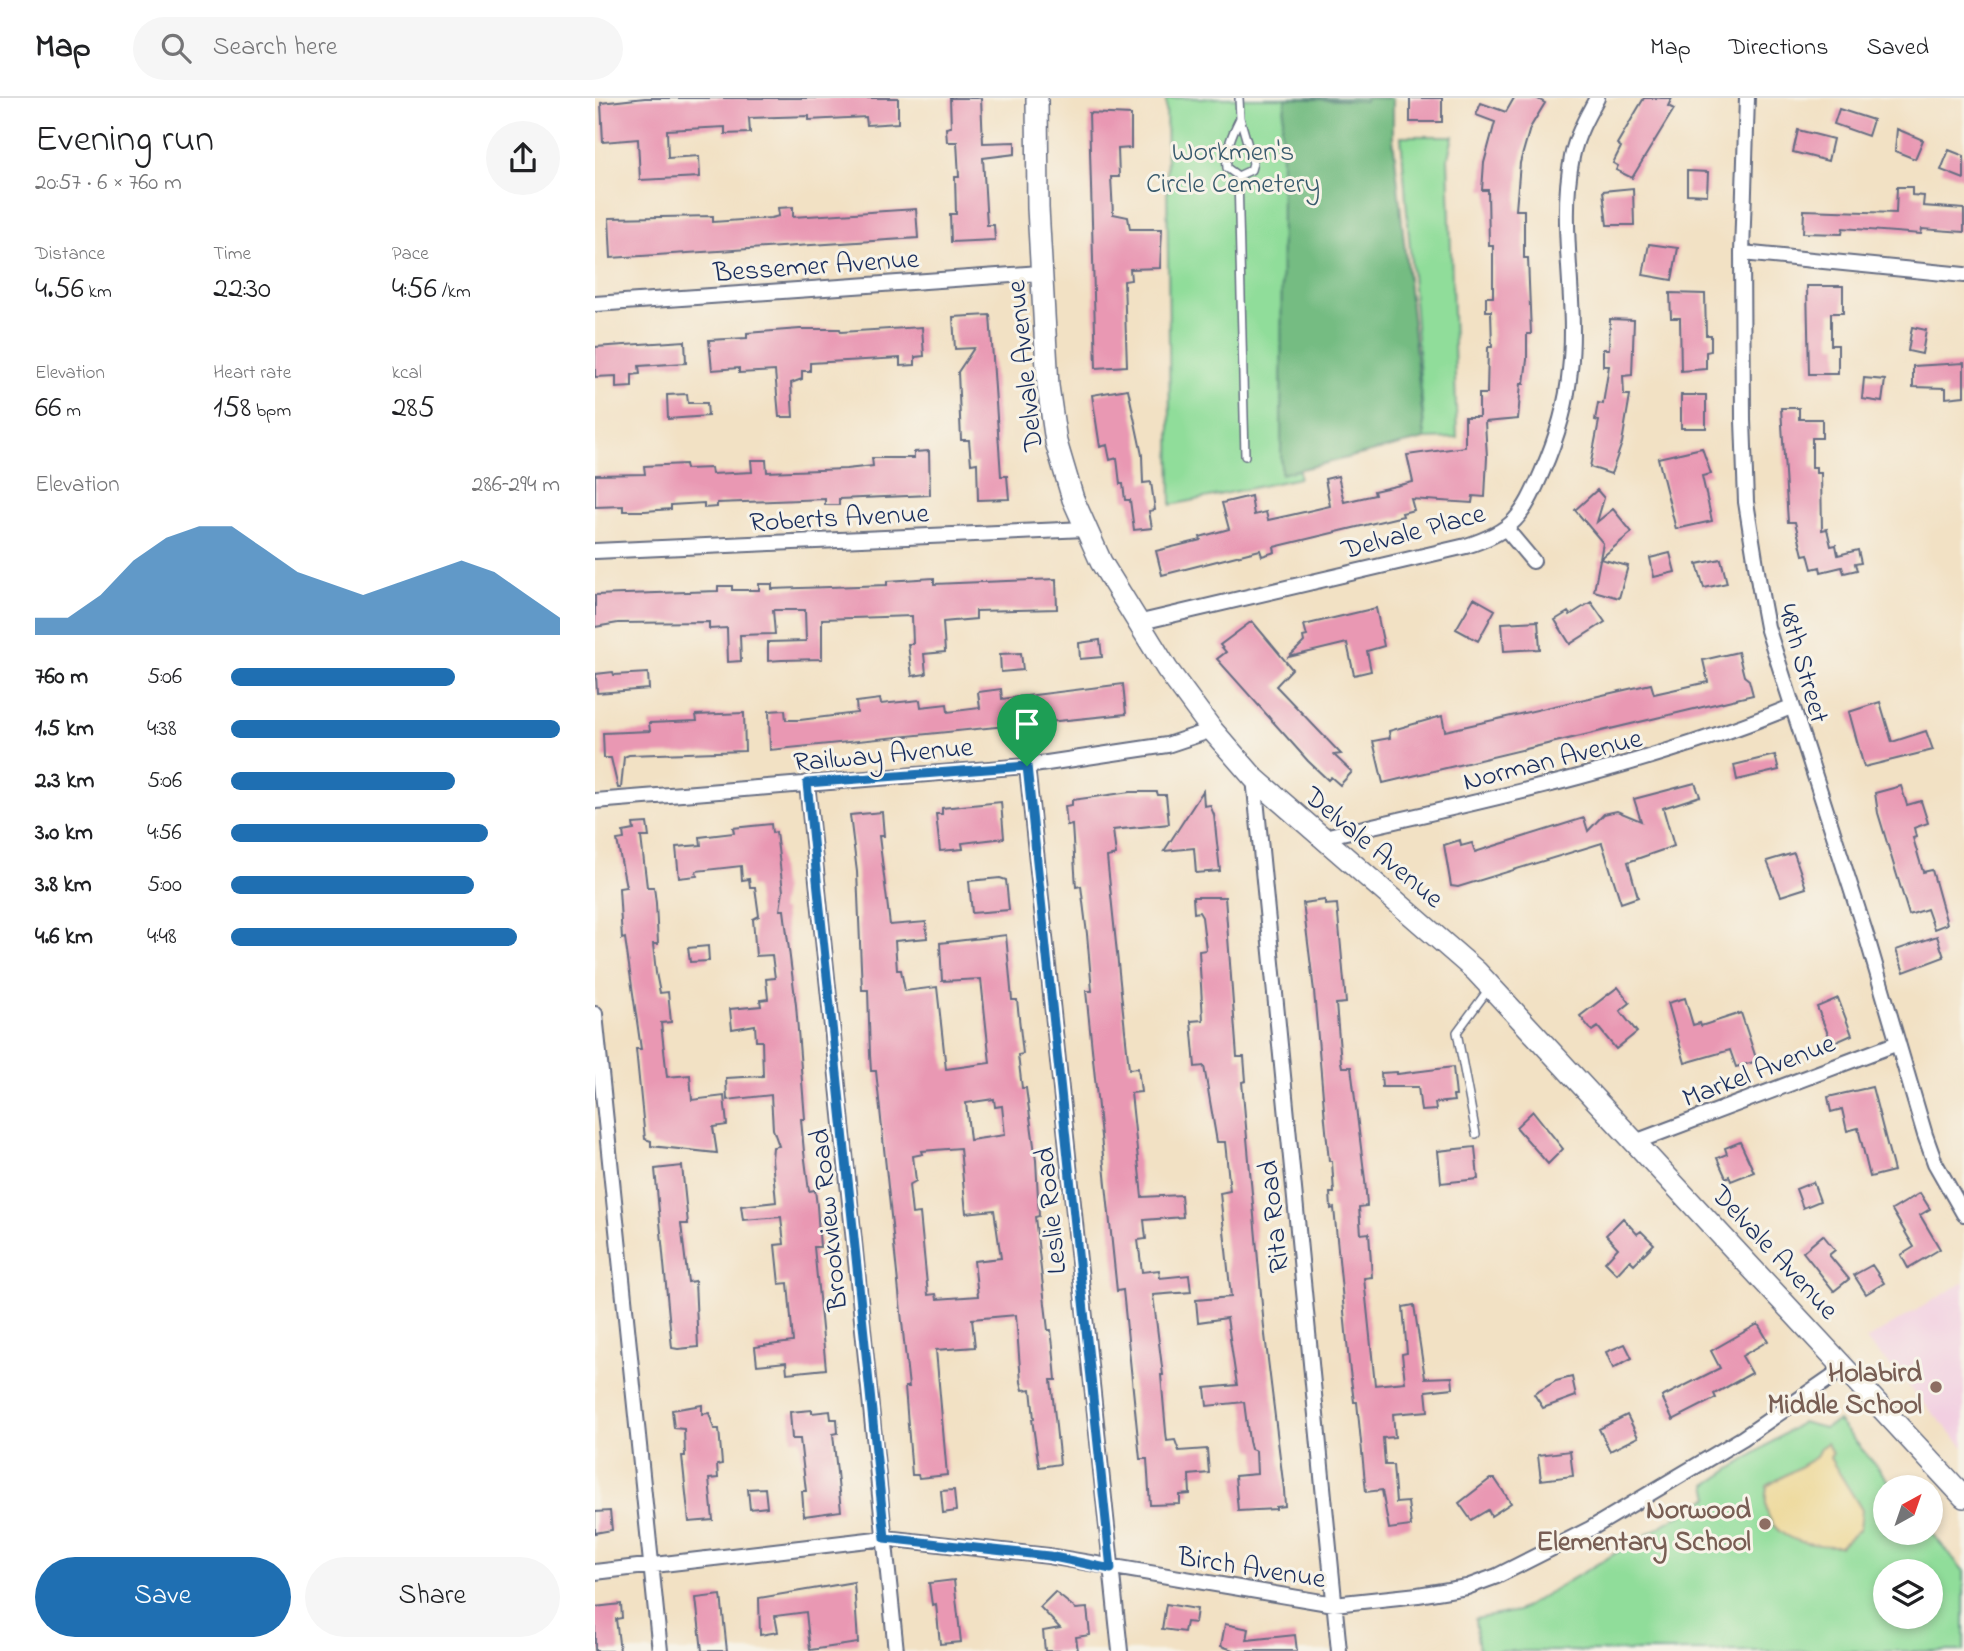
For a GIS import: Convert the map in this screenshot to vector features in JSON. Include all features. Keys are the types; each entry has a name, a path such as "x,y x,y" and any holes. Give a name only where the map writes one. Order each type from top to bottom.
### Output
{"street":[{"name":"Delvale Avenue","path":"1037,98 1041,273 1052,418 1062,467 1085,529 1137,623 1212,730 1254,778 1319,838 1440,938 1491,987 1964,1497"},
{"name":"Delvale Place","path":"1137,623 1467,546 1507,530 1521,517 1533,492 1566,399 1572,343 1569,180 1577,138 1597,98"},
{"name":"48th Street","path":"1747,98 1742,253 1746,502 1767,627 1935,1163 1964,1214"},
{"path":"1742,253 1964,275"},
{"name":"Bessemer Avenue","path":"595,304 1041,273"},
{"name":"Roberts Avenue","path":"595,551 1085,529"},
{"path":"1507,530 1533,561"},
{"name":"Norman Avenue","path":"1319,838 1639,763 1791,708"},
{"name":"Railway Avenue","path":"595,801 1027,766 1167,746 1212,730"},
{"name":"Leslie Road","path":"1027,766 1120,1651"},
{"name":"Rita Road","path":"1254,778 1339,1651"},
{"name":"Brookview Road","path":"807,783 896,1651"},
{"path":"595,1014 660,1651"},
{"name":"Markel Avenue","path":"1635,1142 1898,1043"},
{"name":"Birch Avenue","path":"595,1572 885,1538 1049,1556 1111,1569 1334,1604 1431,1593 1467,1587 1497,1576 1590,1529 1743,1438 1846,1367"}],"lane":[{"path":"1238,176 1251,170 1253,163 1240,118 1239,98"},
{"path":"1238,176 1227,168 1226,161 1229,142 1240,118"},
{"path":"1238,176 1245,456"},
{"path":"1475,1133 1457,1032 1491,987"}],"shaded area":[{"name":"Holabird Middle School","path":"1964,1282 1964,1447 1866,1340"}],"green space":[{"name":"Workmen's Circle Cemetery","path":"1166,98 1387,98 1301,186 1299,478 1171,505"},
{"path":"1286,98 1365,101 1366,98 1393,98 1393,138 1425,439 1281,474 1282,125"},
{"path":"1401,136 1453,136 1448,158 1457,438 1425,439"},
{"name":"Norwood Elementary School","path":"1838,1421 1884,1475 1873,1475 1873,1545 1942,1545 1964,1571 1964,1651 1479,1651 1475,1619 1518,1611 1710,1497 1707,1485 1802,1422 1824,1428"}],"sand":[{"path":"1827,1443 1832,1454 1830,1458 1862,1510 1860,1529 1840,1546 1810,1544 1784,1535 1775,1527 1766,1503 1767,1486 1816,1457 1820,1448"}],"building":[{"path":"645,98 898,98 898,123 867,125 866,117 809,120 809,116 749,118 750,133 725,134 725,127 667,130 668,158 699,156 700,177 640,180 638,139 603,142 601,103"},
{"path":"950,98 981,98 983,143 1015,142 1015,154 983,158 987,225 994,225 995,240 951,242 950,214 956,214 955,177 959,177 957,142 947,142 946,128 951,127"},
{"path":"1410,98 1442,98 1442,122 1410,122"},
{"path":"1514,98 1536,98 1545,103 1530,128 1520,163 1516,210 1524,210 1524,258 1528,258 1531,334 1527,334 1527,360 1524,383 1521,383 1518,419 1485,422 1485,497 1473,496 1472,503 1411,499 1414,510 1402,513 1403,516 1274,547 1275,552 1262,556 1260,550 1162,575 1156,551 1201,540 1200,537 1229,529 1222,503 1251,496 1254,515 1266,512 1268,520 1291,515 1330,506 1325,479 1338,476 1344,502 1375,495 1374,491 1413,482 1407,455 1465,447 1465,417 1479,417 1479,394 1487,394 1488,347 1492,347 1491,311 1486,311 1486,297 1493,297 1493,246 1489,246 1488,190 1482,190 1484,163 1495,122 1476,115 1481,103 1506,112"},
{"path":"1644,98 1672,98 1668,106 1674,109 1632,178 1616,170 1618,166 1613,163 1621,147 1617,144"},
{"path":"1839,109 1873,120 1868,136 1834,124"},
{"path":"1089,113 1131,115 1131,148 1118,149 1119,177 1111,177 1113,214 1128,217 1130,229 1162,229 1160,268 1130,269 1131,280 1124,281 1127,366 1096,368"},
{"path":"1897,129 1923,140 1915,159 1895,151"},
{"path":"1798,130 1833,139 1828,161 1793,152"},
{"path":"1949,150 1964,156 1964,179 1941,170"},
{"path":"1687,171 1708,172 1707,195 1687,194"},
{"path":"1897,187 1912,187 1912,195 1924,196 1923,206 1964,209 1964,232 1922,229 1921,234 1843,228 1842,234 1803,233 1804,210 1896,213"},
{"path":"1633,188 1634,225 1607,225 1603,191"},
{"path":"793,207 793,217 916,209 918,238 611,258 609,218 713,216 713,222 771,218 779,216 778,208"},
{"path":"1649,244 1678,248 1672,280 1643,275"},
{"path":"1807,286 1843,286 1843,313 1831,313 1831,345 1838,345 1838,374 1809,374"},
{"path":"1670,293 1705,294 1706,335 1711,335 1711,351 1706,352 1706,369 1681,371 1680,318 1671,318"},
{"path":"990,315 1001,476 1007,476 1009,499 978,500 977,463 971,464 969,440 961,440 958,372 974,348 955,349 953,317"},
{"path":"1610,319 1634,320 1632,375 1623,376 1624,395 1630,395 1622,443 1611,474 1590,467 1599,421 1595,420 1598,403 1603,404 1609,366 1603,366 1603,349 1609,349"},
{"path":"922,327 924,356 915,357 915,365 900,366 900,358 810,363 810,371 802,371 802,379 791,383 793,417 779,417 775,371 739,373 739,368 712,370 709,340 747,338 747,333 800,329 840,329 841,332"},
{"path":"1912,327 1926,330 1922,354 1908,351"},
{"path":"685,341 686,363 639,366 640,374 632,375 632,387 616,388 616,376 595,377 595,347"},
{"path":"1964,363 1964,396 1946,398 1946,388 1913,387 1913,366"},
{"path":"1864,378 1885,380 1882,402 1862,399"},
{"path":"1128,389 1142,455 1143,483 1151,482 1155,510 1149,511 1152,528 1134,530 1130,500 1125,500 1123,484 1120,484 1117,458 1110,460 1107,445 1100,447 1092,395"},
{"path":"687,394 688,403 707,403 708,416 668,419 667,395"},
{"path":"1681,395 1706,395 1706,428 1681,428"},
{"path":"1781,408 1799,408 1799,419 1822,419 1822,438 1812,438 1812,467 1816,467 1816,473 1821,473 1822,530 1827,529 1831,546 1836,545 1838,555 1858,550 1861,563 1855,564 1857,570 1844,573 1842,567 1821,572 1820,567 1812,569 1808,554 1803,555 1795,522 1788,522"},
{"path":"1702,448 1711,474 1702,476 1712,521 1676,529 1658,458"},
{"path":"929,451 930,495 839,499 839,505 825,505 825,499 717,503 717,507 704,508 704,503 671,505 671,509 645,511 623,511 623,506 595,507 595,475 645,474 644,466 685,464 686,469 711,468 712,474 752,472 751,460 766,460 767,472 846,469 873,466 872,458 914,458 914,452"},
{"path":"1597,490 1604,498 1597,522 1613,509 1632,532 1600,559 1603,543 1575,510"},
{"path":"1670,553 1675,572 1654,577 1650,558"},
{"path":"1600,559 1628,566 1619,598 1594,591"},
{"path":"1721,559 1727,583 1704,588 1697,564"},
{"path":"934,578 934,584 1056,579 1057,609 976,611 976,619 943,622 945,652 924,654 926,674 912,676 908,644 913,644 912,616 822,619 822,659 768,661 768,642 806,641 805,610 773,610 775,634 740,635 741,661 728,662 727,628 709,629 709,622 618,623 595,627 595,595 718,591 718,586 732,586 732,590 759,590 759,584 772,584 772,589 887,585 887,581"},
{"path":"1474,598 1495,610 1478,641 1456,629"},
{"path":"1591,602 1605,622 1570,644 1555,620 1568,612 1570,615"},
{"path":"1376,608 1384,646 1367,651 1371,671 1354,675 1347,643 1289,657 1304,642 1303,637 1307,636 1304,625"},
{"path":"1252,621 1292,669 1276,686 1341,754 1334,755 1352,772 1340,785 1331,777 1328,780 1308,761 1217,659 1226,652 1220,645"},
{"path":"1538,621 1540,649 1504,651 1502,623"},
{"path":"1100,640 1102,657 1080,659 1079,643"},
{"path":"1738,652 1744,676 1749,680 1753,695 1383,783 1373,741 1390,738 1389,731 1442,716 1445,731 1651,684 1654,694 1708,682 1703,660"},
{"path":"1021,653 1023,670 1001,672 1000,654"},
{"path":"613,672 614,675 648,673 649,689 597,693 596,674"},
{"path":"1123,684 1126,714 770,750 769,711 785,710 786,720 800,720 857,713 856,702 880,699 881,704 920,700 921,707 947,704 948,712 980,708 978,692 1001,689 1002,699"},
{"path":"1880,702 1892,742 1926,731 1933,750 1864,767 1849,712"},
{"path":"744,713 745,751 629,755 624,757 621,788 618,788 611,758 604,758 603,733 650,731 649,723 697,721 696,715"},
{"path":"1775,755 1779,770 1737,780 1734,765"},
{"path":"1695,783 1700,796 1663,808 1674,846 1628,862 1638,897 1621,903 1602,843 1458,887 1451,886 1444,845 1460,840 1461,846 1472,843 1475,852 1584,818 1588,831 1604,814 1617,811 1641,821 1634,799"},
{"path":"1901,786 1907,805 1921,801 1928,823 1914,828 1916,837 1913,838 1923,872 1932,870 1947,924 1934,929 1927,909 1909,915 1878,813 1875,793"},
{"path":"1203,791 1204,806 1210,805 1214,815 1220,871 1196,873 1194,848 1164,851"},
{"path":"1130,792 1157,792 1158,795 1166,795 1169,824 1113,830 1116,855 1107,857 1129,1069 1138,1068 1141,1092 1131,1093 1142,1197 1181,1195 1183,1217 1144,1220 1146,1239 1138,1240 1142,1272 1159,1270 1160,1278 1189,1275 1191,1292 1153,1295 1163,1375 1167,1441 1175,1440 1179,1451 1207,1449 1209,1473 1189,1475 1190,1494 1180,1495 1180,1504 1150,1505 1147,1459 1140,1459 1123,1290 1117,1291 1086,991 1092,991 1087,934 1081,886 1076,887 1072,825 1067,826 1065,806 1072,805 1072,800"},
{"path":"1001,802 1004,838 962,843 963,849 940,851 936,814 942,814 942,808"},
{"path":"882,812 884,836 879,836 890,925 926,922 927,938 895,941 897,970 901,970 905,991 937,987 946,1069 990,1063 981,979 942,981 940,943 1006,935 1012,1000 1017,1000 1023,1054 1018,1055 1022,1088 1026,1088 1036,1160 1039,1216 1035,1217 1048,1330 1051,1330 1053,1346 1056,1380 1051,1380 1060,1464 1039,1467 1031,1389 1023,1390 1021,1382 1016,1315 972,1319 975,1347 936,1350 947,1475 919,1478 918,1475 912,1475 905,1387 909,1387 876,1071 871,1071 868,990 862,990 857,872 850,815","holes":["994,1099 995,1107 1002,1106 1005,1135 970,1140 966,1103","960,1148 966,1213 994,1210 1001,1258 974,1261 978,1296 937,1299 936,1294 928,1295 920,1213 912,1214 909,1185 916,1181 913,1156 923,1154 922,1151"]},
{"path":"647,823 649,837 641,837 647,887 654,887 656,903 658,944 653,944 656,973 660,993 668,992 671,1022 661,1023 667,1077 690,1075 692,1100 724,1096 727,1125 713,1127 717,1153 651,1146 651,1141 645,1139 636,1049 641,1049 625,938 622,939 619,888 626,887 617,840 624,839 623,832 634,830 633,824"},
{"path":"771,824 772,833 776,832 783,891 780,910 784,910 796,1005 805,1119 801,1119 804,1152 809,1191 815,1190 817,1206 820,1247 814,1247 826,1369 787,1373 786,1362 757,1365 755,1347 793,1342 788,1283 779,1284 775,1245 784,1244 781,1217 743,1220 741,1206 776,1202 772,1159 773,1147 779,1146 773,1129 771,1095 727,1100 726,1078 763,1076 762,1041 756,1041 755,1025 732,1029 730,1009 761,1006 760,1000 768,999 766,979 775,978 772,955 756,956 753,919 759,916 755,887 750,887 749,879 742,880 741,866 696,871 697,876 679,878 676,847 701,845 700,837 734,833 733,828"},
{"path":"1794,853 1806,888 1781,896 1767,861"},
{"path":"1000,878 1006,880 1009,910 972,913 969,881"},
{"path":"1193,897 1225,897 1237,1057 1244,1057 1246,1081 1242,1082 1264,1327 1284,1490 1285,1506 1276,1509 1238,1511 1235,1476 1257,1474 1256,1451 1251,1449 1249,1441 1244,1402 1207,1406 1205,1388 1237,1385 1227,1318 1198,1322 1196,1300 1231,1297 1220,1193 1230,1191 1225,1142 1217,1142 1204,1066 1195,1067 1191,1021 1203,1020 1199,951 1206,950 1202,917 1199,912 1194,913"},
{"path":"1325,900 1325,905 1337,904 1346,1003 1336,1004 1342,1067 1351,1067 1365,1180 1367,1206 1359,1207 1361,1234 1369,1233 1372,1277 1364,1278 1375,1385 1405,1382 1402,1354 1407,1353 1403,1307 1414,1305 1425,1378 1452,1377 1453,1388 1426,1391 1428,1411 1393,1414 1395,1437 1383,1438 1385,1465 1393,1465 1396,1503 1408,1502 1411,1526 1389,1529 1382,1490 1366,1492 1357,1402 1354,1402 1349,1363 1334,1208 1331,1209 1330,1193 1334,1193 1332,1161 1329,1161 1314,991 1303,903"},
{"path":"1937,936 1944,957 1904,972 1896,950"},
{"path":"708,946 709,961 690,962 688,948"},
{"path":"1618,987 1630,1003 1620,1011 1637,1032 1616,1049 1598,1027 1592,1031 1580,1016"},
{"path":"1685,998 1693,1025 1700,1023 1701,1026 1741,1013 1757,1061 1736,1067 1730,1050 1685,1063 1668,1003"},
{"path":"1838,998 1852,1035 1832,1044 1817,1007"},
{"path":"1453,1067 1456,1096 1453,1096 1454,1101 1435,1103 1436,1110 1421,1111 1418,1087 1382,1087 1381,1073 1397,1074"},
{"path":"1872,1087 1894,1171 1870,1177 1858,1128 1847,1131 1842,1109 1831,1112 1828,1097"},
{"path":"1533,1111 1563,1149 1548,1164 1516,1127"},
{"path":"1740,1142 1754,1172 1731,1181 1729,1176 1726,1178 1717,1158 1727,1154 1725,1148"},
{"path":"1475,1147 1478,1179 1441,1183 1438,1151"},
{"path":"682,1166 688,1224 681,1224 688,1282 695,1281 698,1347 678,1349 672,1348 655,1169"},
{"path":"1813,1182 1820,1201 1803,1208 1796,1189"},
{"path":"1920,1193 1930,1209 1920,1215 1940,1249 1908,1268 1901,1255 1914,1247 1892,1210"},
{"path":"1623,1218 1637,1234 1641,1231 1654,1244 1634,1264 1630,1260 1617,1274 1605,1262 1618,1248 1606,1235"},
{"path":"1823,1235 1835,1250 1829,1255 1849,1279 1834,1291 1803,1252"},
{"path":"1872,1265 1884,1283 1866,1294 1854,1275"},
{"path":"1758,1324 1768,1341 1742,1356 1752,1373 1714,1394 1716,1398 1673,1420 1662,1397 1720,1368 1711,1351"},
{"path":"1625,1344 1632,1358 1613,1368 1606,1352"},
{"path":"1572,1377 1576,1396 1543,1408 1534,1394 1556,1381"},
{"path":"702,1405 702,1414 709,1413 714,1429 719,1429 722,1464 717,1465 718,1478 709,1479 713,1520 689,1522 682,1456 685,1456 684,1429 674,1428 672,1410"},
{"path":"812,1410 812,1413 830,1411 831,1419 837,1419 838,1433 833,1434 841,1511 804,1516 802,1491 806,1491 800,1439 792,1439 790,1412"},
{"path":"1627,1415 1638,1437 1610,1451 1599,1429"},
{"path":"1570,1451 1573,1476 1541,1480 1538,1455"},
{"path":"1490,1479 1495,1479 1511,1503 1491,1516 1488,1510 1471,1520 1459,1503"},
{"path":"765,1488 767,1507 750,1509 748,1489"},
{"path":"954,1490 956,1511 943,1513 941,1491"},
{"path":"610,1511 612,1530 595,1533 595,1512"},
{"path":"954,1580 961,1642 940,1644 936,1604 932,1605 929,1583"},
{"path":"854,1582 858,1643 810,1650 806,1612 775,1616 778,1632 760,1635 759,1598"},
{"path":"1055,1592 1076,1609 1087,1608 1090,1635 1076,1637 1078,1651 1045,1651 1043,1631 1060,1628 1040,1607"},
{"path":"721,1595 727,1651 702,1651 696,1598"},
{"path":"621,1604 622,1618 616,1619 620,1651 595,1651 595,1607"},
{"path":"1166,1604 1197,1609 1195,1623 1186,1622 1184,1632 1162,1629"},
{"path":"1225,1624 1249,1629 1247,1640 1295,1635 1297,1651 1236,1651 1221,1646"}],"place":[{"name":"Holabird Middle School","path":"1936,1387"},
{"name":"Norwood Elementary School","path":"1765,1524"}],"route":[{"path":"1027,766 1069,1167 1111,1569 1049,1556 885,1538 807,783 1027,766"}]}
